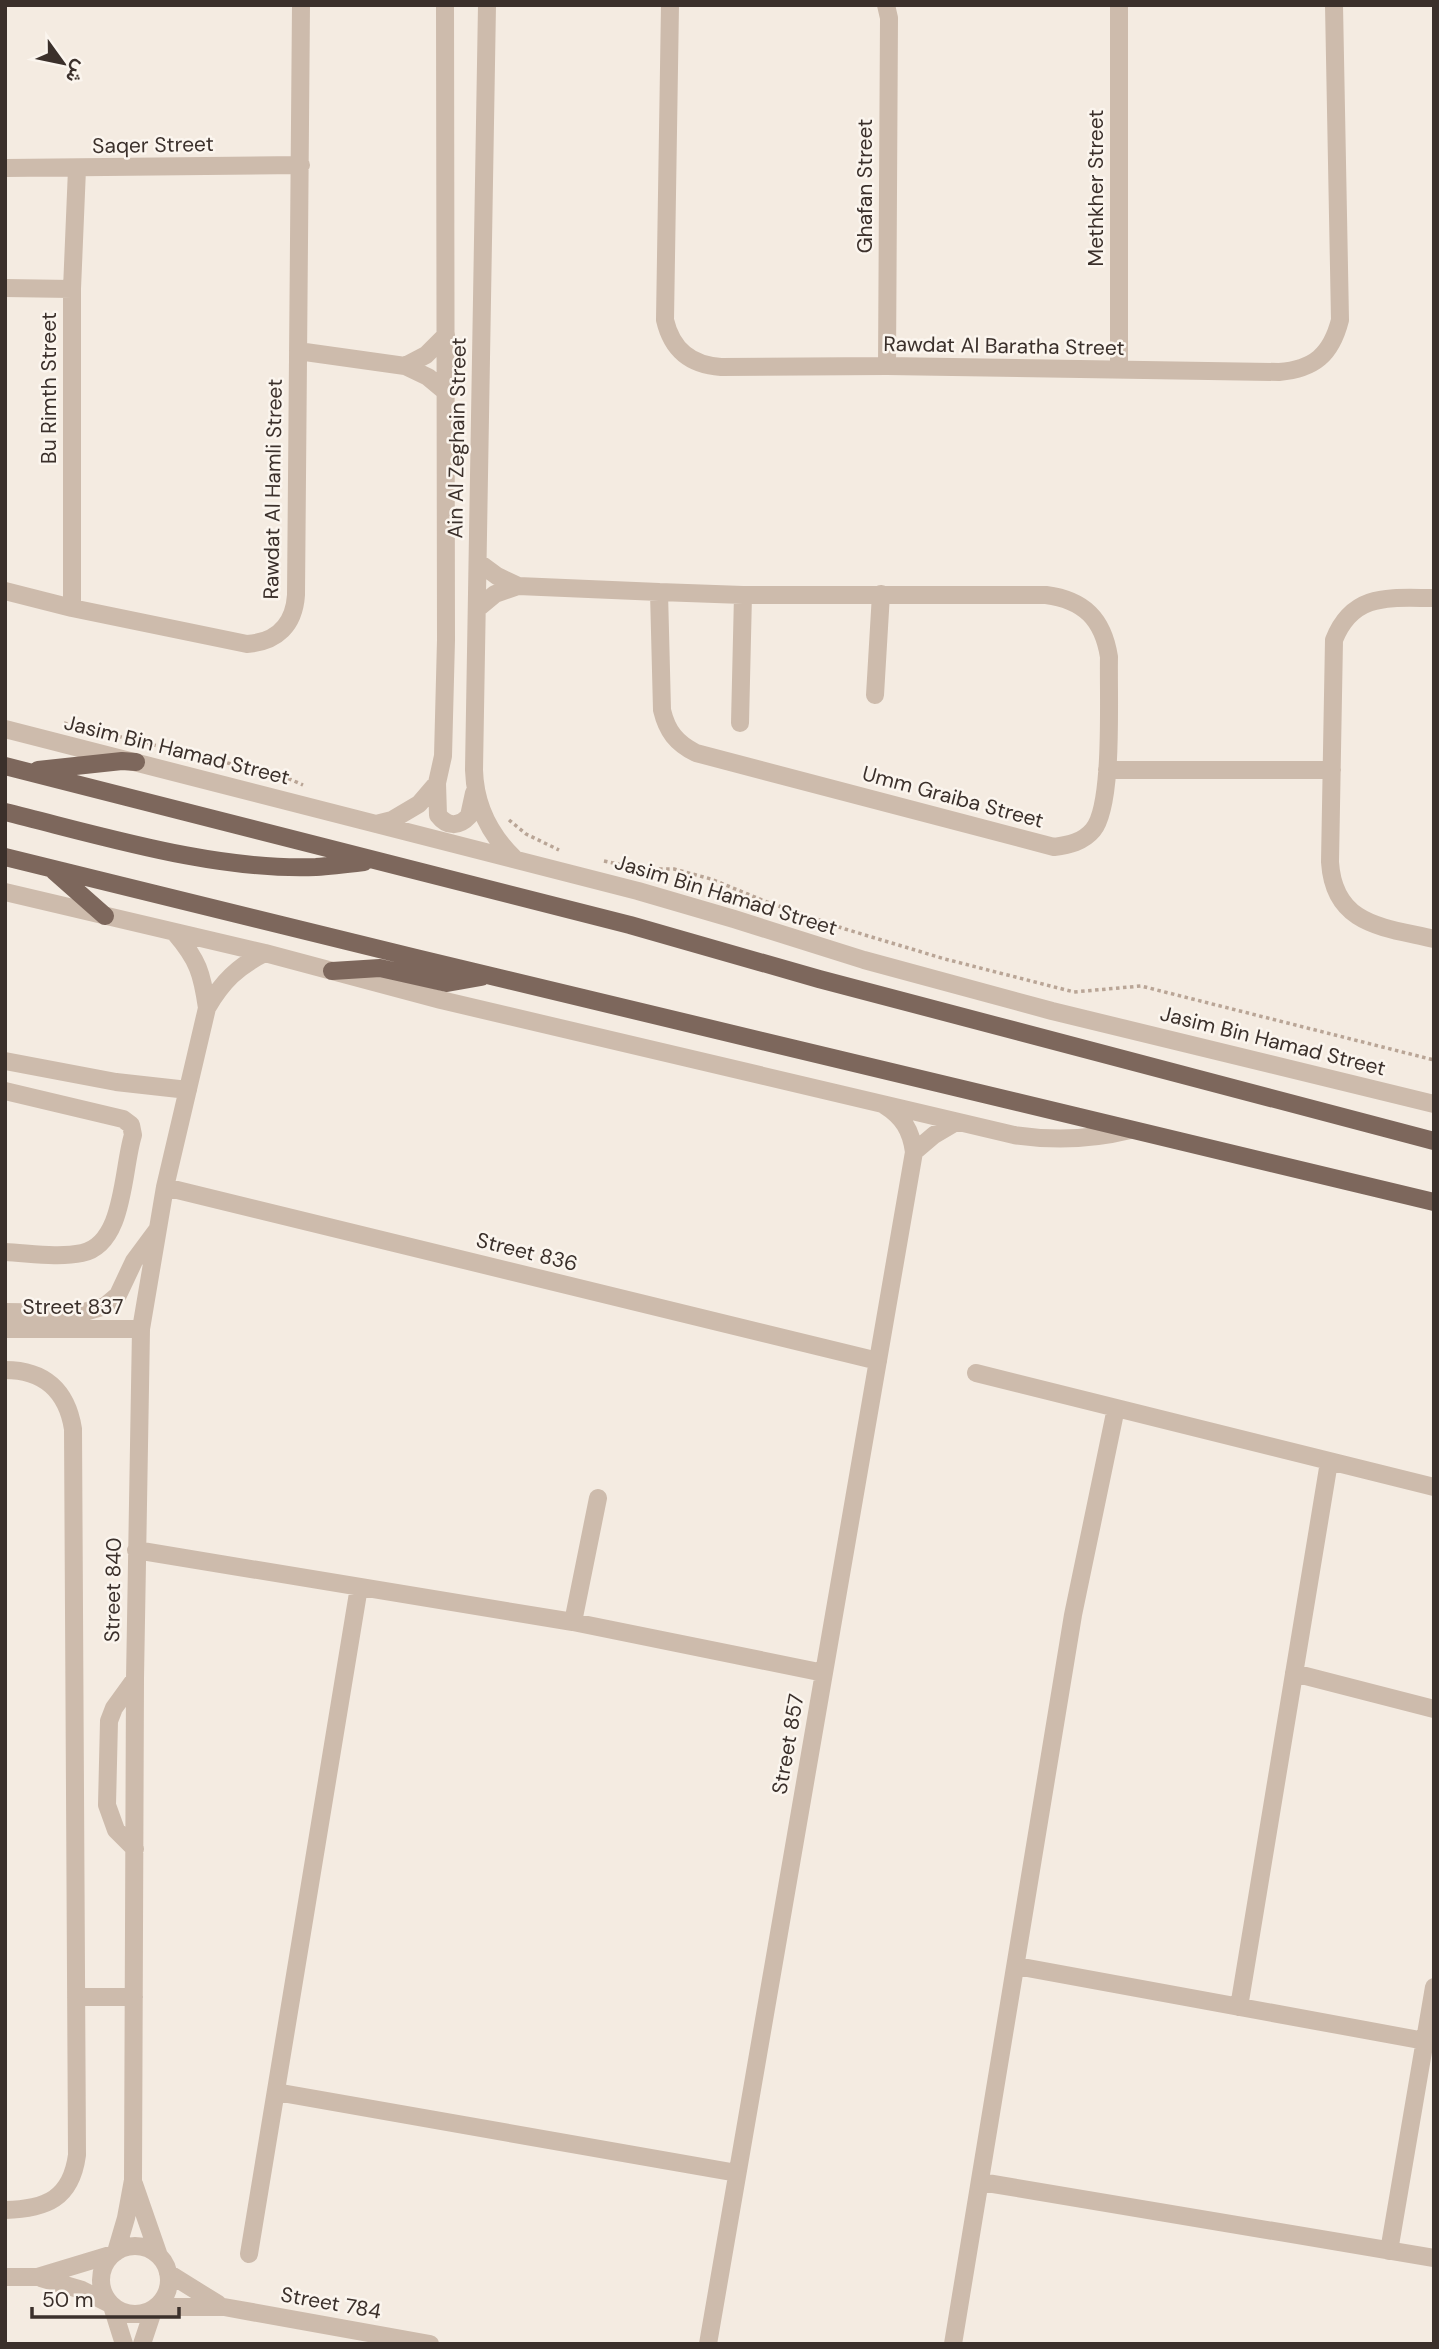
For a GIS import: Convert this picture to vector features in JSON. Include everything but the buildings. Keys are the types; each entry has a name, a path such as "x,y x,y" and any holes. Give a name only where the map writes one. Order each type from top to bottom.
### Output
{"main road":[{"path":"27,772 122,761 136,762"},
{"path":"5,766 630,925 819,979 1434,1141"},
{"path":"5,812 187,856 251,864 314,867 378,861"},
{"path":"5,857 1434,1202"},
{"path":"51,868 105,916"},
{"path":"332,971 380,968 447,982 490,976"}],"street":[{"name":"Rawdat Al Hamli Street","path":"5,592 247,644 260,643 283,631 291,620 296,595 301,5"},
{"name":"Ain Al Zeghain Street","path":"445,5 446,640 443,756 437,783 438,815 442,821 457,825 469,816 475,789 487,5"},
{"name":"Rawdat Al Baratha Street","path":"670,5 665,320 674,345 695,362 708,366 1296,371 1312,364 1326,352 1335,338 1340,320 1334,5"},
{"name":"Ghafan Street","path":"886,5 889,18 887,366"},
{"name":"Methkher Street","path":"1119,5 1119,370"},
{"name":"Saqer Street","path":"5,168 300,166"},
{"name":"Bu Rimth Street","path":"72,608 72,289 77,169"},
{"path":"5,288 72,289"},
{"path":"405,366 426,355 446,335"},
{"name":"Rawdat Al Hamli Street","path":"298,351 405,366 428,377 446,392"},
{"name":"Umm Graiba Street","path":"478,562 496,576 518,586"},
{"name":"Umm Graiba Street","path":"477,609 495,594 518,586 743,595 1046,594 1062,597 1083,608 1100,626 1109,657 1107,770 1101,817 1093,830 1082,839 1069,845 1054,846 696,752 683,746 665,724 662,710 659,592"},
{"path":"875,695 881,594"},
{"path":"740,723 743,595"},
{"path":"1434,598 1381,599 1368,602 1356,608 1339,628 1332,653 1331,877 1343,904 1366,922 1434,939"},
{"name":"Jasim Bin Hamad Street","path":"5,729 638,891 864,960 1052,1011 1434,1104"},
{"path":"1107,770 1332,770"},
{"path":"376,824 406,813 419,804 437,783"},
{"name":"Ain Al Zeghain Street","path":"475,789 489,828 515,859"},
{"path":"5,892 265,953 441,1000 1014,1135 1060,1140 1129,1130"},
{"name":"Street 840","path":"114,2253 126,2218 133,2180 136,1550 141,1329 165,1187 206,1007 203,978 198,965 191,951 175,933"},
{"name":"Street 840","path":"206,1007 230,975 265,953"},
{"path":"5,1061 116,1082 188,1090"},
{"path":"5,1091 123,1119 131,1125 133,1135 114,1225 104,1241 79,1254 5,1252"},
{"name":"Street 857","path":"708,2344 914,1152 913,1140 902,1119 884,1105"},
{"path":"914,1152 934,1135 956,1122"},
{"name":"Street 836","path":"165,1187 878,1361"},
{"name":"Street 837","path":"5,1312 81,1313 105,1306 118,1295 134,1261 157,1230"},
{"name":"Street 837","path":"5,1329 141,1329"},
{"path":"5,1370 24,1371 49,1383 66,1403 73,1429 76,1997 75,2168 71,2180 54,2200 32,2209 5,2210"},
{"path":"976,1373 1434,1487"},
{"path":"953,2344 1073,1615 1116,1408"},
{"path":"1239,2007 1329,1462"},
{"path":"573,1622 598,1498"},
{"path":"136,1550 573,1622 824,1673"},
{"path":"249,2254 359,1587"},
{"path":"1294,1673 1434,1709"},
{"path":"135,1679 114,1708 110,1721 107,1805 117,1830 135,1849"},
{"path":"75,1806 107,1805"},
{"path":"1017,1966 1425,2040"},
{"path":"1389,2251 1434,1987"},
{"path":"76,1997 134,1997"},
{"path":"276,2092 737,2173"},
{"name":"Street 840","path":"133,2180 159,2256"},
{"path":"981,2182 1434,2258"},
{"path":"37,2277 133,2246 143,2247 159,2256 168,2273 167,2292 155,2307 142,2344"},
{"path":"114,2253 102,2269 101,2288 111,2305 124,2344"},
{"name":"Street 784","path":"168,2273 195,2292 224,2307 342,2336 430,2344"},
{"path":"5,2277 37,2277 82,2290 120,2311 138,2315 155,2307"},
{"name":"Street 784","path":"155,2307 224,2307"}],"path":[{"path":"58,722 285,776 307,787"},
{"path":"504,811 511,822 526,834 570,853"},
{"path":"593,859 640,869 674,869 711,879 845,929 945,959 1074,992 1141,986 1434,1060"}]}
